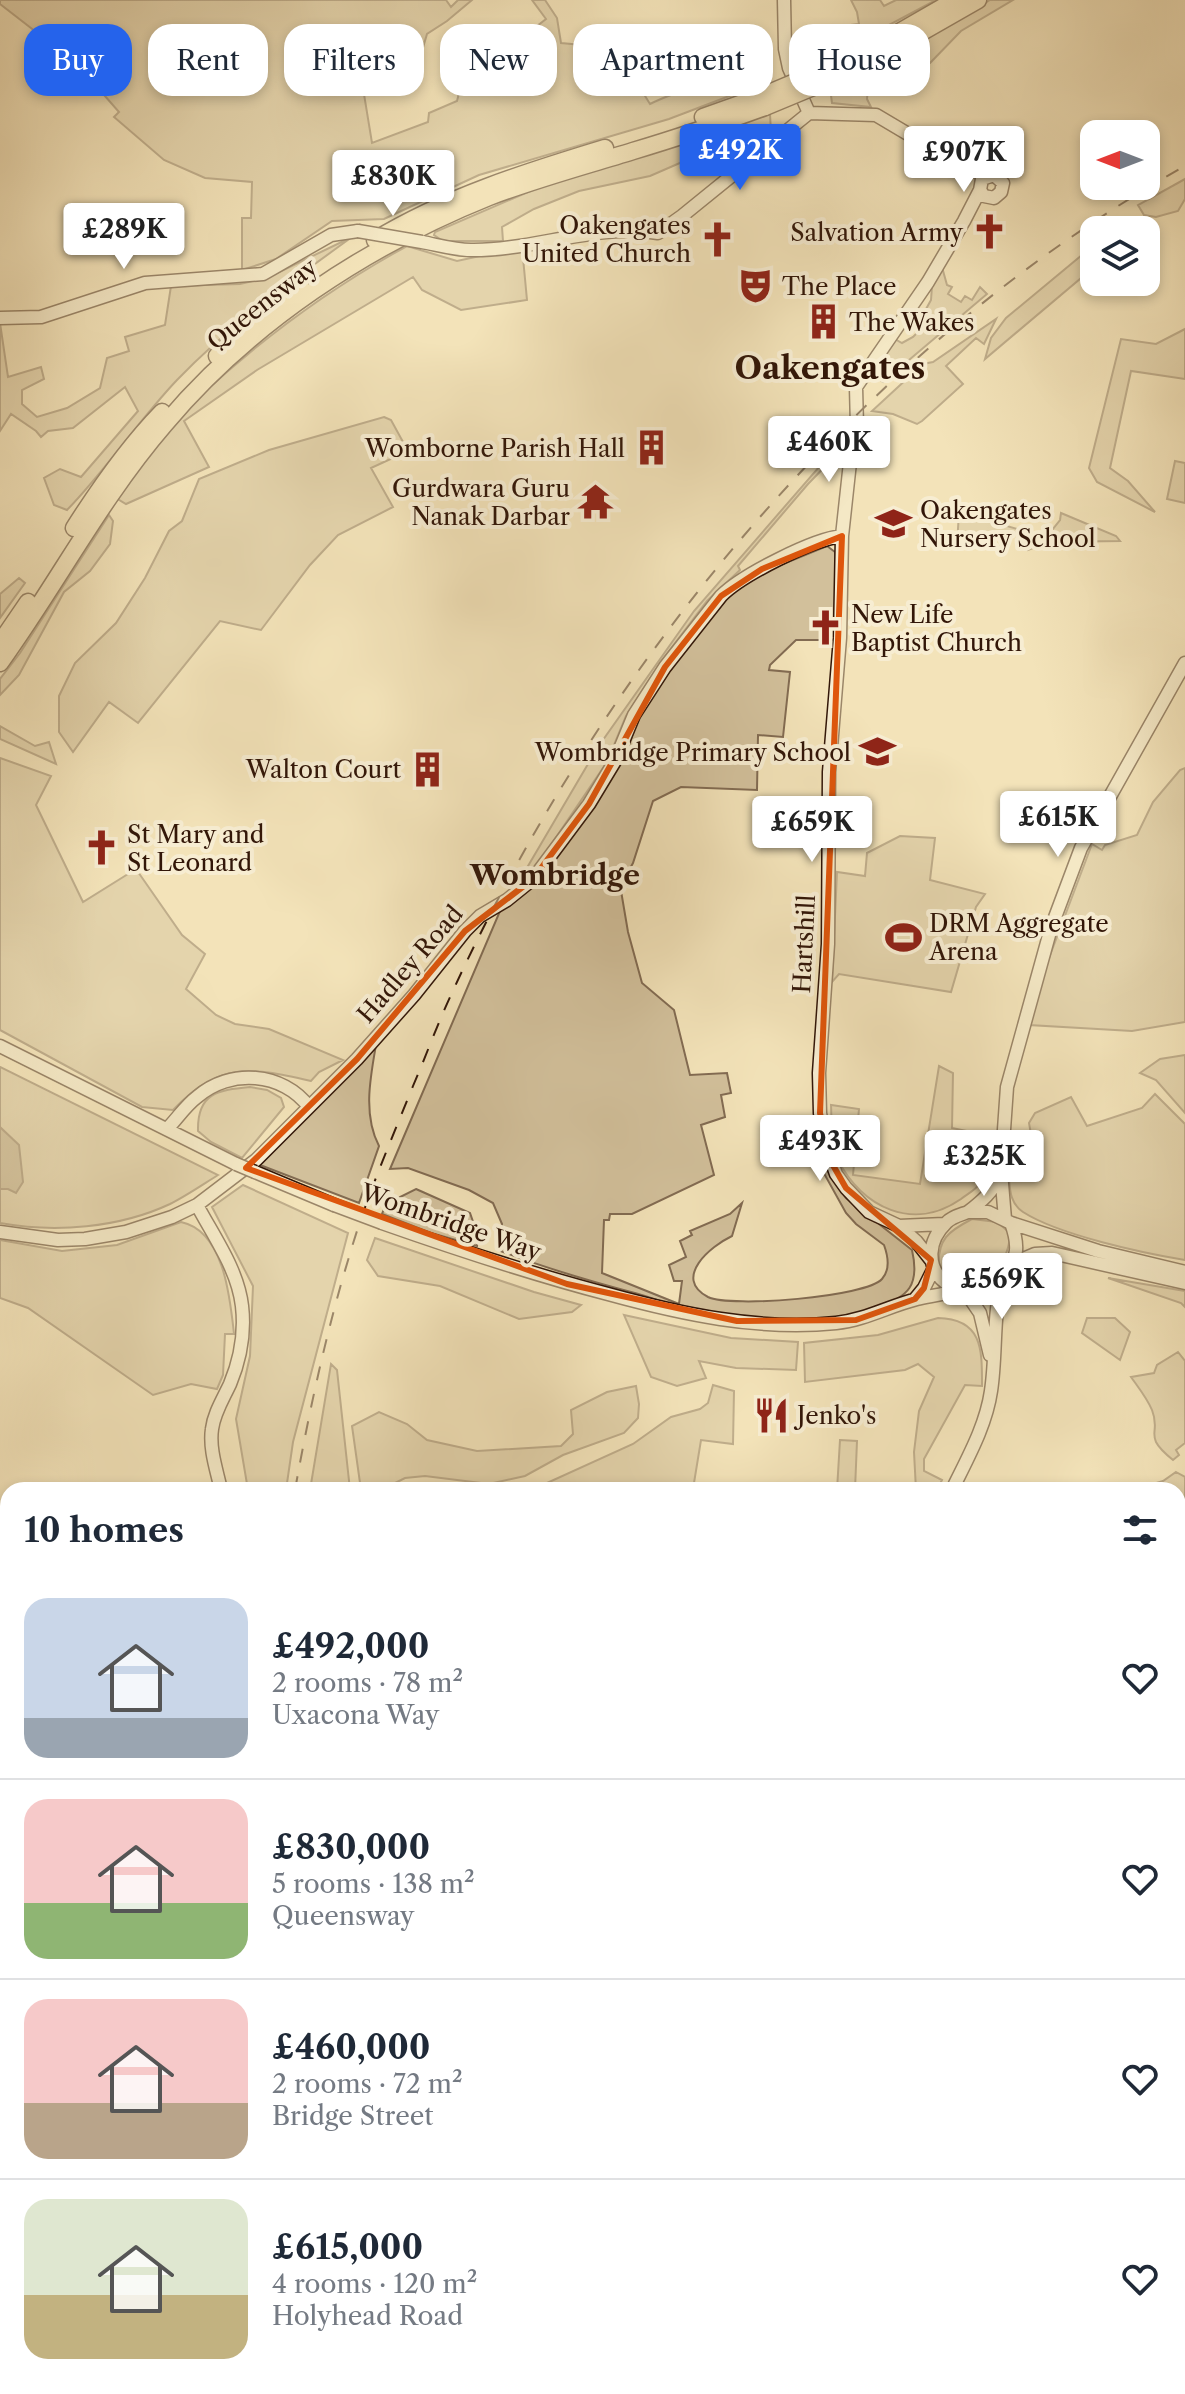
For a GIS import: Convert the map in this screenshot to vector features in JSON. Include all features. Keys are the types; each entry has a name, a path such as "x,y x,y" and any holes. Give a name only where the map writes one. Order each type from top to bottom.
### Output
{"highway":[{"name":"Queensway","path":"913,24 955,0"},
{"name":"Queensway","path":"930,27 978,0"},
{"name":"Queensway","path":"0,663 118,483 167,421 216,371 297,303 387,244 489,197 789,91"},
{"name":"Queensway","path":"0,643 96,493 145,430 214,358 290,295 393,229 469,193 553,163 764,102"}],"street":[{"path":"784,0 789,68 809,113"},
{"path":"4,318 41,317 145,283 263,274 331,235 358,231 480,250 572,237 645,231 658,233 809,113 876,115 967,169 1000,178 1003,186 999,195 975,208 964,221"},
{"path":"967,169 984,196 991,198"},
{"path":"964,221 982,179 989,175"},
{"name":"Hartshill","path":"932,1264 916,1241 899,1226 869,1212 836,1174 825,1143 820,1113 819,1073 829,928 829,772 840,638 842,536 856,392 964,221"},
{"name":"Hadley Road","path":"0,1232 34,1239 85,1239 126,1232 197,1205 256,1160 414,995 473,923 533,879 589,804 615,761 634,715 665,667 721,596 731,586 762,569 825,538 842,536"},
{"path":"1014,1263 1016,1244 1008,1221 1001,1172 1007,1087 1051,928 1081,848 1185,663"},
{"name":"Wombridge Way","path":"0,1046 236,1164 334,1205 567,1284 657,1307 737,1321 798,1325 839,1323 871,1317 915,1299 962,1291"},
{"path":"167,1129 205,1091 222,1082 246,1077 264,1079 288,1088 309,1107"},
{"path":"179,1117 179,1136"},
{"path":"899,1226 944,1224 968,1212 996,1185 1001,1172"},
{"path":"197,1205 238,1286 242,1304 239,1359 218,1407 211,1432 219,1482"},
{"path":"968,1212 988,1212 1098,1251 1185,1272"},
{"path":"915,1299 924,1288 932,1264 932,1247 944,1224"},
{"path":"962,1291 986,1287 1014,1263 1035,1254 1059,1254 1185,1283"},
{"path":"932,1264 947,1284 962,1291 984,1322 992,1370"},
{"path":"956,1482 986,1413 996,1342 996,1300 1004,1274"}],"highlighted area":[{"path":"842,536 820,1113 830,1160 846,1188 931,1260 924,1288 915,1299 856,1320 737,1321 567,1284 246,1168 357,1059 465,931 533,879 589,804 665,667 721,596 762,569"}],"shaded area":[{"path":"0,0 446,0 451,7 458,0 472,0 427,34 424,44 424,24 284,24 284,96 364,96 372,143 428,122 429,113 457,101 458,96 557,96 557,24 540,24 546,19 532,0 545,0 557,18 561,43 573,44 573,96 645,96 650,104 669,96 730,96 669,119 479,175 384,219 332,221 276,259 242,270 242,218 251,218 252,182 205,178 164,160 114,117 119,112 105,96 132,96 132,24 26,24 0,4"},
{"path":"851,0 880,0 884,6 896,0 936,0 891,24 859,24"},
{"path":"990,0 1013,0 961,31 930,63 930,36"},
{"path":"831,96 867,96 871,107 832,103"},
{"path":"770,114 771,132 748,152 749,140 689,159 650,176 579,191 534,209 502,227 503,241 443,241 434,235 542,186"},
{"path":"1185,179 1185,199 1178,211 1160,216 1144,215 1138,205 1147,200 1160,200 1160,193"},
{"path":"352,237 262,304 197,360 67,510 54,505 44,478 60,469 81,477 138,411 125,387 73,428 48,431 41,437 11,414 0,431 0,323 8,377 41,367 44,379 22,390 22,404 37,417 67,408 100,388 107,358 129,351 125,337 165,325 171,286 240,284 269,277"},
{"path":"407,246 457,261 522,247 527,300 461,310 422,290 413,277 257,370 184,421 209,467 126,504 116,498 176,421 222,376 324,297"},
{"path":"1080,257 1080,279 985,359 991,338 1006,318"},
{"path":"942,267 947,285 952,287 948,294 961,302 965,296 972,300 980,287 987,294 883,382 872,374 893,338 902,343 926,324 920,320 931,300 932,286"},
{"path":"996,319 984,344 976,338 946,366 963,384 922,421 917,424 893,414 872,411 923,364 933,362"},
{"path":"1185,329 1185,379 1131,371 1110,468 1128,481 1155,512 1097,482 1089,468 1121,339 1156,344"},
{"path":"384,417 391,420 408,451 371,468 393,507 338,535 310,565 261,630 220,621 138,723 109,702 73,752 59,732 59,696 75,663 116,623 145,578 169,531 182,521 199,479 269,450"},
{"path":"846,436 845,446 738,566 740,570 707,601 660,663 626,716 607,762 538,864 518,883 598,747 694,611"},
{"path":"1175,461 1185,463 1185,503 1167,499"},
{"path":"959,512 1034,534 1052,530 1061,513 1116,536 1120,541 1049,542 1028,550 1022,533 1010,532 957,545"},
{"path":"109,515 113,521 110,544 90,571 64,592 19,675 0,695 0,679"},
{"path":"827,546 835,552 838,569 834,640 796,640 770,665 769,670 790,672 783,737 758,735 757,790 681,787 653,801 633,863 624,879 619,879 628,932 642,983 674,1010 690,1075 727,1073 731,1093 721,1095 725,1117 701,1125 714,1175 632,1214 610,1214 609,1220 604,1220 602,1273 679,1304 682,1281 674,1281 669,1265 686,1257 680,1241 692,1235 690,1231 730,1214 742,1203 732,1236 714,1247 694,1272 698,1289 708,1297 743,1301 798,1299 871,1285 882,1279 887,1271 884,1245 846,1213 821,1168 825,1167 846,1198 912,1250 913,1281 897,1299 855,1314 804,1320 750,1319 678,1307 498,1250 502,1224 493,1203 469,1190 408,1168 390,1169 500,911 580,822 628,748 647,703 692,640 735,589 759,574"},
{"path":"19,578 25,583 0,618 0,594"},
{"path":"0,726 35,746 49,742 56,764 0,739"},
{"path":"0,758 51,776 36,805 83,902 136,869 182,935 205,954 186,989 216,1015 235,1024 269,1029 343,1060 319,1072 311,1081 253,1071 221,1076 190,1094 173,1110 142,1107 0,1030"},
{"path":"1185,768 1185,1022 1132,1031 1029,1025 1046,966 1092,844 1102,850 1105,845 1137,835 1153,802"},
{"path":"900,836 935,838 930,880 985,894 976,907 951,992 839,974 832,982 837,872 865,876 867,853"},
{"path":"376,1045 369,1109 379,1146 359,1203 260,1165"},
{"path":"1185,1055 1185,1113 1156,1080 1140,1073 1160,1059"},
{"path":"939,1066 953,1073 952,1128 996,1137 990,1160 976,1188 943,1209 925,1214 891,1210 861,1191 838,1160 833,1140 831,1105 859,1109 853,1175 920,1184"},
{"path":"0,1067 218,1175 170,1204 108,1223 43,1228 0,1223"},
{"path":"250,1087 267,1090 281,1098 284,1107 242,1158 211,1142 198,1131 199,1118 201,1109 212,1096"},
{"path":"1155,1094 1185,1124 1185,1260 1124,1248 1057,1228 1023,1212 1016,1205 1009,1179 1036,1163 1029,1123 1035,1113 1071,1097 1087,1126 1142,1108"},
{"path":"0,1127 19,1145 23,1182 16,1193 0,1189"},
{"path":"243,1185 348,1233 293,1442 287,1482 247,1482 236,1419 250,1356 253,1286 212,1207"},
{"path":"416,1189 470,1213 478,1236 477,1246 382,1214 386,1204"},
{"path":"972,1219 997,1222 1010,1233 1009,1244 998,1266 964,1282 939,1267 940,1249 946,1237"},
{"path":"181,1222 207,1238 216,1252 227,1285 234,1334 225,1334 223,1375 217,1389 191,1384 153,1395 28,1308 0,1298 0,1240 62,1251 117,1245"},
{"path":"375,1238 581,1305 572,1312 519,1319 440,1286 378,1276 367,1260"},
{"path":"1108,1278 1185,1291 1185,1307 1181,1303"},
{"path":"624,1315 731,1338 798,1342 796,1370 736,1368 699,1361 706,1378 677,1386 651,1377"},
{"path":"938,1318 964,1324 977,1339 982,1386 965,1385 924,1459 924,1471 941,1482 916,1482 914,1452 919,1411 934,1377 918,1364 905,1370 805,1382 804,1343 878,1335"},
{"path":"1087,1318 1115,1318 1130,1332 1120,1360 1082,1333"},
{"path":"1178,1352 1185,1361 1185,1443 1176,1450 1179,1455 1173,1460 1158,1445 1152,1410 1131,1377 1154,1373 1157,1365"},
{"path":"331,1364 337,1370 349,1482 311,1482"},
{"path":"713,1385 734,1391 733,1444 701,1440 694,1482 549,1482 633,1444 671,1417 700,1409 708,1403"},
{"path":"636,1386 638,1418 624,1433 563,1455 525,1476 498,1482 425,1476 397,1482 360,1482 352,1426 379,1412 407,1424 427,1440 477,1451 561,1446 573,1434 571,1410 607,1392"},
{"path":"840,1440 857,1441 855,1482 837,1482"},
{"path":"1176,1472 1185,1477 1185,1482 1160,1482"}],"railway":[{"path":"297,1482 333,1314 379,1171 451,995 513,871 585,750 665,634 755,523 852,420 956,325 1068,240 1185,166"}],"place":[{"name":"Salvation Army","path":"989,232"},
{"name":"Oakengates United Church","path":"717,239"},
{"name":"The Place","path":"756,286"},
{"name":"The Wakes","path":"823,322"},
{"name":"Womborne Parish Hall","path":"651,448"},
{"name":"Gurdwara Guru Nanak Darbar","path":"596,502"},
{"name":"Oakengates Nursery School","path":"894,524"},
{"name":"New Life Baptist Church","path":"825,628"},
{"name":"Wombridge Primary School","path":"877,752"},
{"name":"Walton Court","path":"427,769"},
{"name":"St Mary and St Leonard","path":"101,848"},
{"name":"DRM Aggregate Arena","path":"903,937"},
{"name":"Jenko's","path":"771,1415"}],"district":[{"name":"Oakengates","path":"830,367"},
{"name":"Wombridge","path":"555,875"}]}
